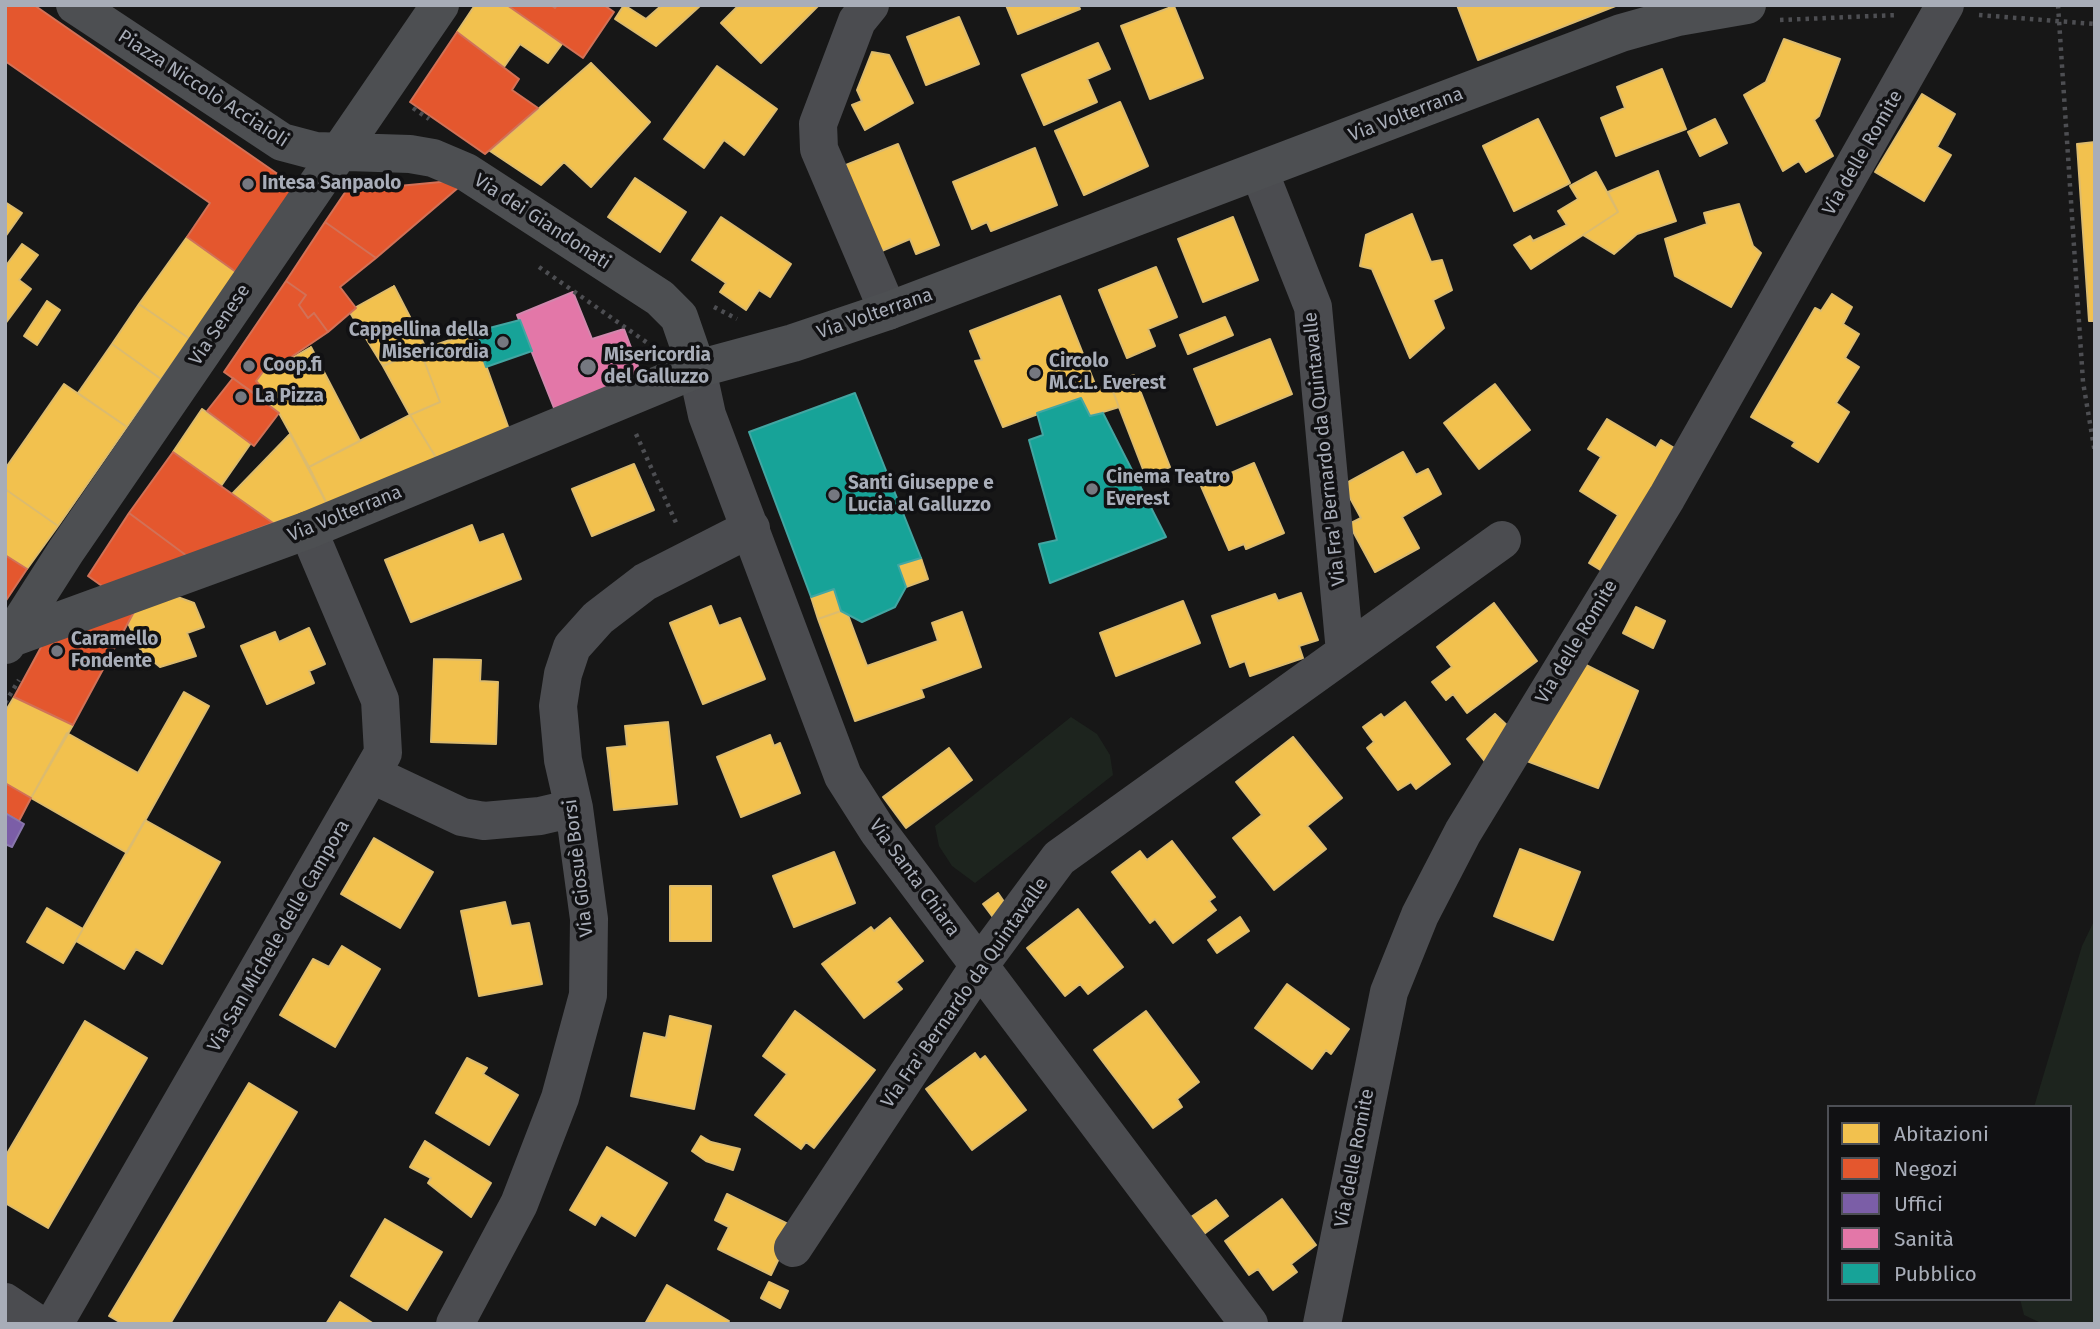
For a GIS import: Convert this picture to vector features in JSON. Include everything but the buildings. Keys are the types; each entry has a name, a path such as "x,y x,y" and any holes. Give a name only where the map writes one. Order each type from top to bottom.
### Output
{"main road":[{"name":"Piazza Niccolò Acciaioli","path":"75,5 282,142 316,151 339,151"},
{"name":"Via Senese","path":"7,642 440,5"},
{"name":"Via Volterrana","path":"7,642 308,530 697,369 793,342 888,310 1621,33 1678,17 1761,13"},
{"name":"Via dei Giandonati","path":"339,151 410,154 433,158 466,172 660,298 679,317 697,369"}],"street":[{"path":"870,5 857,21 818,124 819,149 888,310"},
{"name":"Via delle Romite","path":"1322,1324 1389,992 1420,915 1463,832 1667,498 1944,9"},
{"name":"Via Fra' Bernardo da Quintavalle","path":"1259,171 1313,307 1345,652"},
{"name":"Via Santa Chiara","path":"697,369 707,415 843,776 878,831 1249,1324"},
{"name":"Via Giosuè Borsi","path":"455,1324 519,1204 560,1098 588,995 589,919 574,808 563,760 558,706 563,674 572,647 598,618 645,582 751,528"},
{"name":"Via San Michele delle Campora","path":"54,1324 373,775 383,753 380,700 308,530"},
{"name":"Via Fra' Bernardo da Quintavalle","path":"793,1248 979,967 1059,859 1502,540"},
{"path":"373,775 463,817 484,821 527,817 574,808"},
{"path":"5,1302 38,1324"}],"path":[{"path":"2058,5 2083,382 2095,453"},
{"path":"1761,13 1944,9 2095,23"},
{"path":"538,266 648,343 653,350"},
{"path":"634,395 643,422 633,426 692,558"}],"shaded area":[{"path":"1071,717 1097,734 1110,755 1113,775 975,883 952,866 939,846 935,826"},
{"path":"2095,919 2095,1324 2043,1324 2024,1315 2020,1301 2072,1301 2072,1105 2035,1105 2082,946"}],"place":[{"name":"Intesa Sanpaolo","path":"248,184"},
{"name":"Cappellina della Misericordia","path":"503,342"},
{"name":"Coop.fi","path":"249,366"},
{"name":"Misericordia del Galluzzo","path":"588,367"},
{"name":"Circolo M.C.L. Everest","path":"1035,373"},
{"name":"La Pizza","path":"241,397"},
{"name":"Cinema Teatro Everest","path":"1092,489"},
{"name":"Santi Giuseppe e Lucia al Galluzzo","path":"834,495"},
{"name":"Caramello Fondente","path":"57,651"}]}
